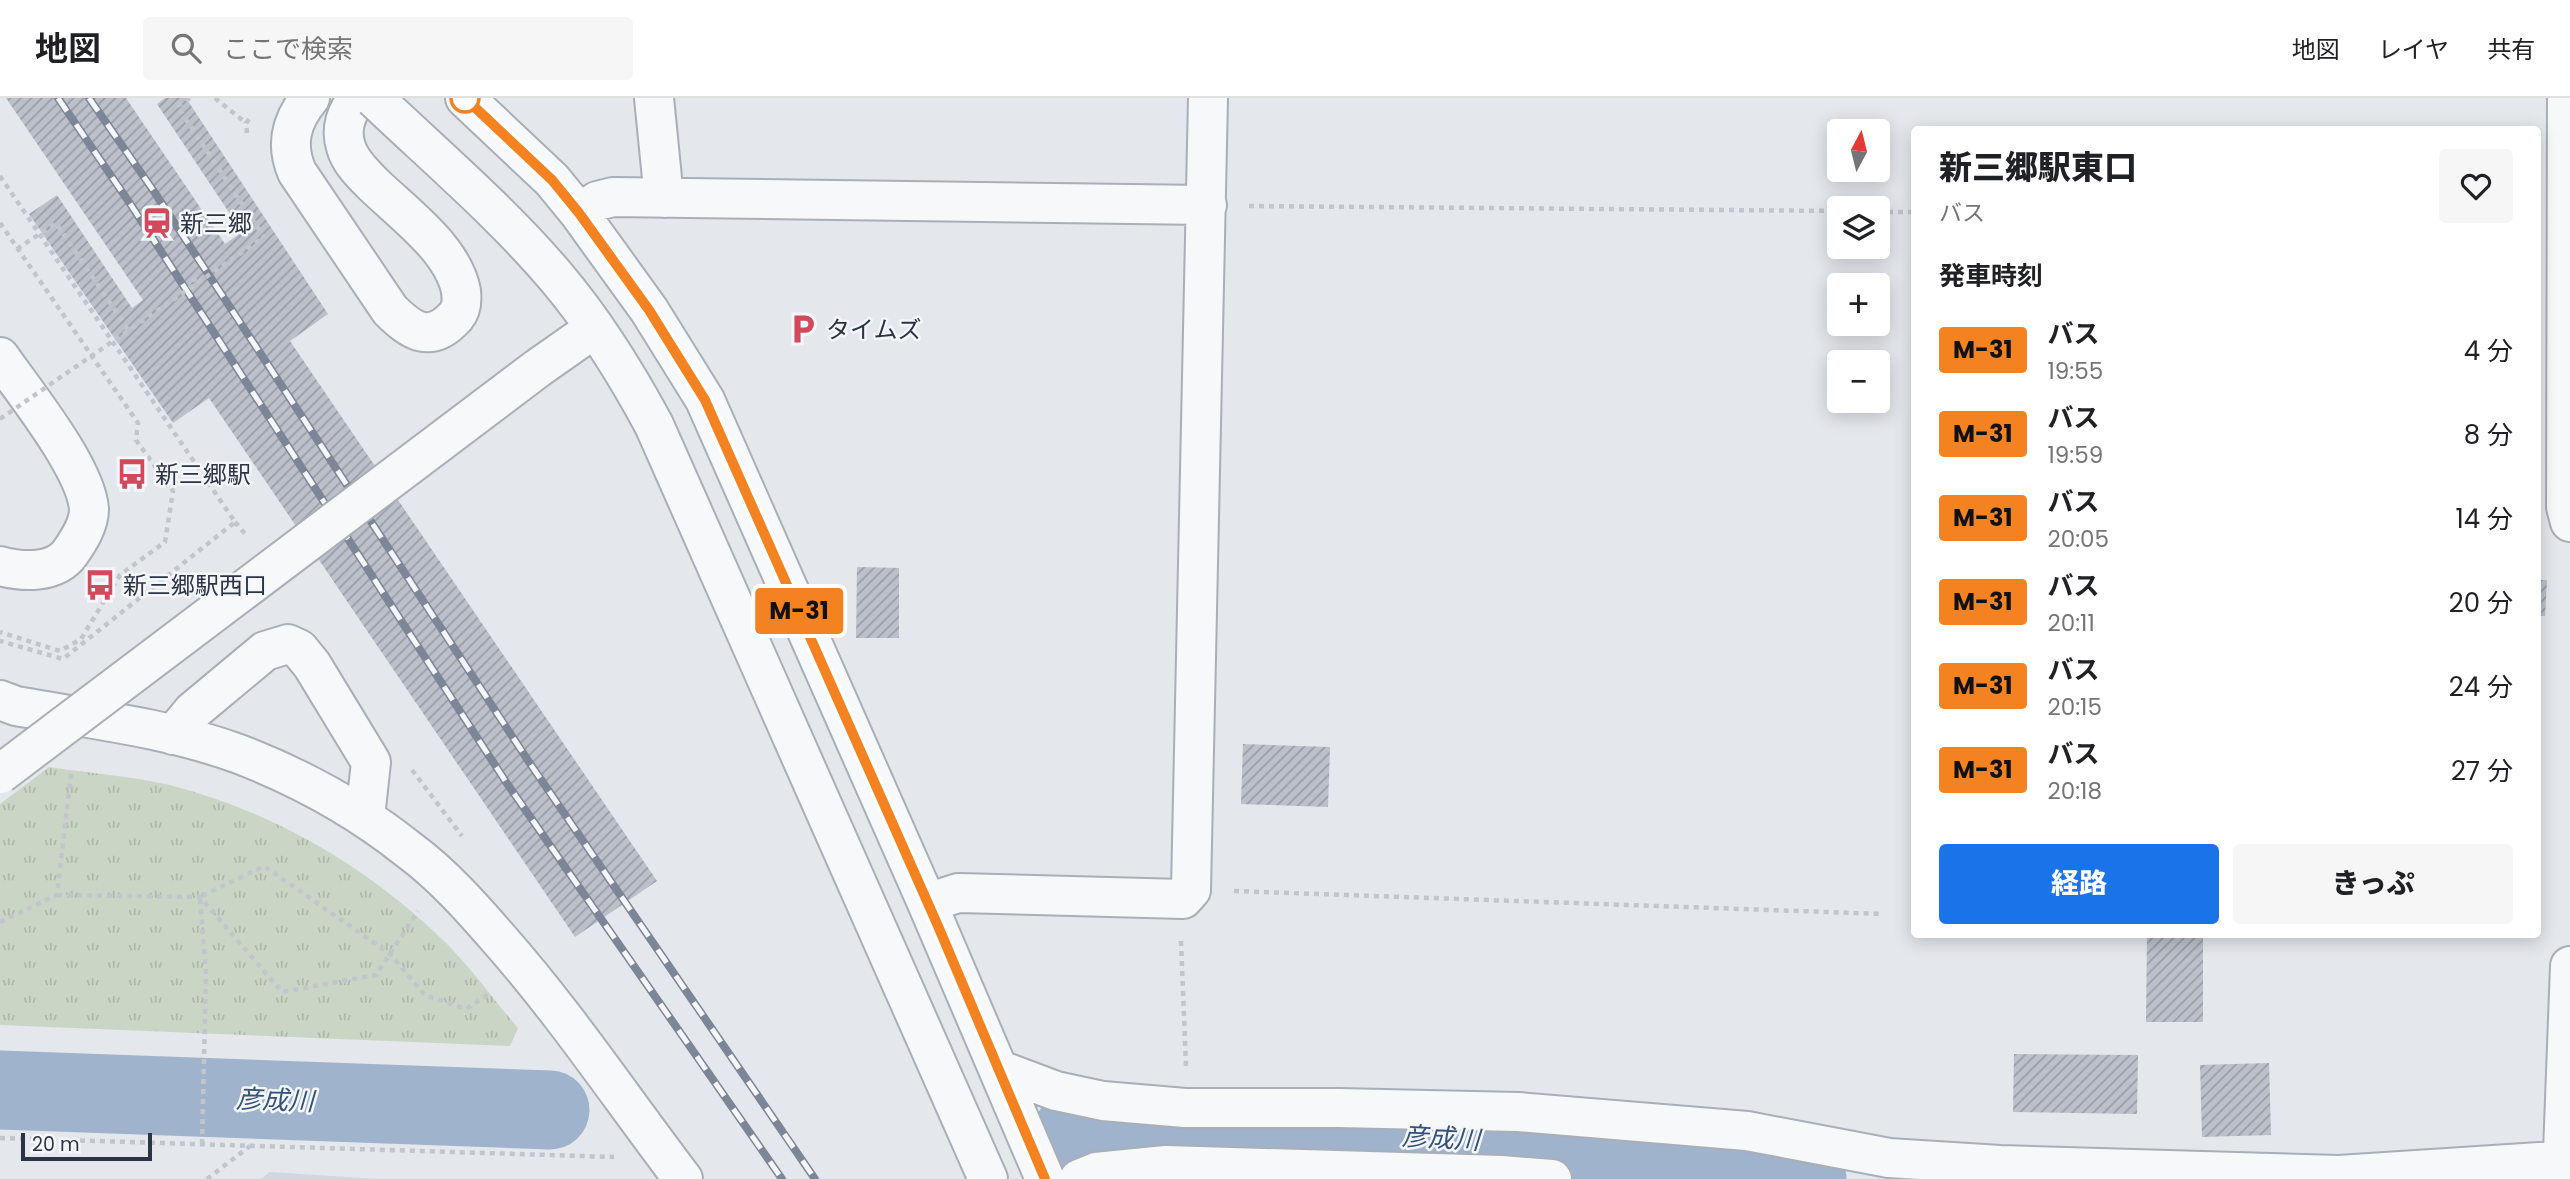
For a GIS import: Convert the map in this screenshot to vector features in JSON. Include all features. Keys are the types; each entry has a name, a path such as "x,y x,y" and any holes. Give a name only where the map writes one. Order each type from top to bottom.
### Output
{"street":[{"path":"310,98 292,128 290,157 390,310 408,328 425,332 445,328 460,312 462,298 458,276 445,254 365,176 346,150 343,134 346,117 358,98"},
{"path":"374,98 516,232 558,279 628,377 654,425 988,1179"},
{"path":"465,98 552,180 579,213 649,310 705,400 1000,1070 1045,1179"},
{"path":"654,98 664,198"},
{"path":"927,903 958,893 1187,894 1208,98"},
{"path":"2567,98 2566,493 2570,522"},
{"path":"310,191 353,161"},
{"path":"579,213 597,201 613,197 1206,205"},
{"path":"0,774 482,409 595,328"},
{"path":"0,356 78,471 86,492 89,512 83,535 66,558 37,570 14,570 0,566"},
{"path":"173,736 192,710 265,651 288,644 299,649 312,665 371,762 365,817"},
{"path":"0,700 16,706 173,736 238,754 300,781 365,817 411,851 468,904 501,941 533,978 683,1179"},
{"path":"1000,1070 1056,1091 1103,1101 1185,1108 1518,1112 1747,1131 1889,1158 2124,1174 2339,1175 2564,1168 2570,965"},
{"path":"1079,1179 1096,1172 1166,1165 1501,1175 1552,1179"}],"path":[{"path":"0,419 264,237 177,106 190,98"},
{"path":"215,98 246,123"},
{"path":"0,176 235,522 63,659 0,641"},
{"path":"1206,205 1827,211"},
{"path":"1890,212 1911,212"},
{"path":"17,249 56,223 129,331"},
{"path":"194,277 198,284"},
{"path":"57,895 71,769"},
{"path":"0,922 57,895 200,897 264,866 390,954 425,995 466,1009 497,989"},
{"path":"1185,1108 1186,1058 1181,938 1187,894 1883,914"},
{"path":"200,897 282,992 376,975 421,908 416,903"},
{"path":"200,897 206,973 202,1144"},
{"path":"0,1138 625,1158"},
{"path":"207,1179 250,1146"}],"shaded area":[{"path":"270,1172 378,1179 261,1179"}],"green space":[{"path":"49,767 170,785 209,796 283,827 352,866 416,915 455,952 518,1028 510,1046 0,1025 0,804"}],"building":[{"name":"新三郷","path":"6,98 126,98 225,244 242,232 157,104 165,98 186,98 328,314 290,341 657,881 575,937 209,398 173,423 29,214 57,195 132,308 143,300"},
{"path":"857,567 899,568 899,638 856,638"},
{"path":"2541,580 2547,580 2545,616 2541,616"},
{"path":"1243,744 1330,747 1328,807 1241,804"},
{"path":"2147,938 2203,938 2203,1022 2146,1022"},
{"path":"2014,1054 2138,1055 2137,1114 2013,1112"},
{"path":"2269,1063 2271,1135 2202,1137 2200,1065"}],"waterway":[{"name":"彦成川","path":"0,1090 550,1110"},
{"name":"彦成川","path":"1072,1133 1210,1138 1310,1132 1470,1138 1807,1179"}],"railway":[{"path":"58,98 131,205 506,782 782,1179"},
{"path":"89,98 153,190 531,765 815,1179"}],"bus line":[{"name":"M-31","path":"465,98 552,180 579,213 649,310 705,400 938,926 1045,1179"}],"place":[{"name":"新三郷","path":"157,223"},
{"name":"タイムズ","path":"803,329"},
{"name":"新三郷駅","path":"132,474"},
{"name":"新三郷駅西口","path":"100,585"}]}
